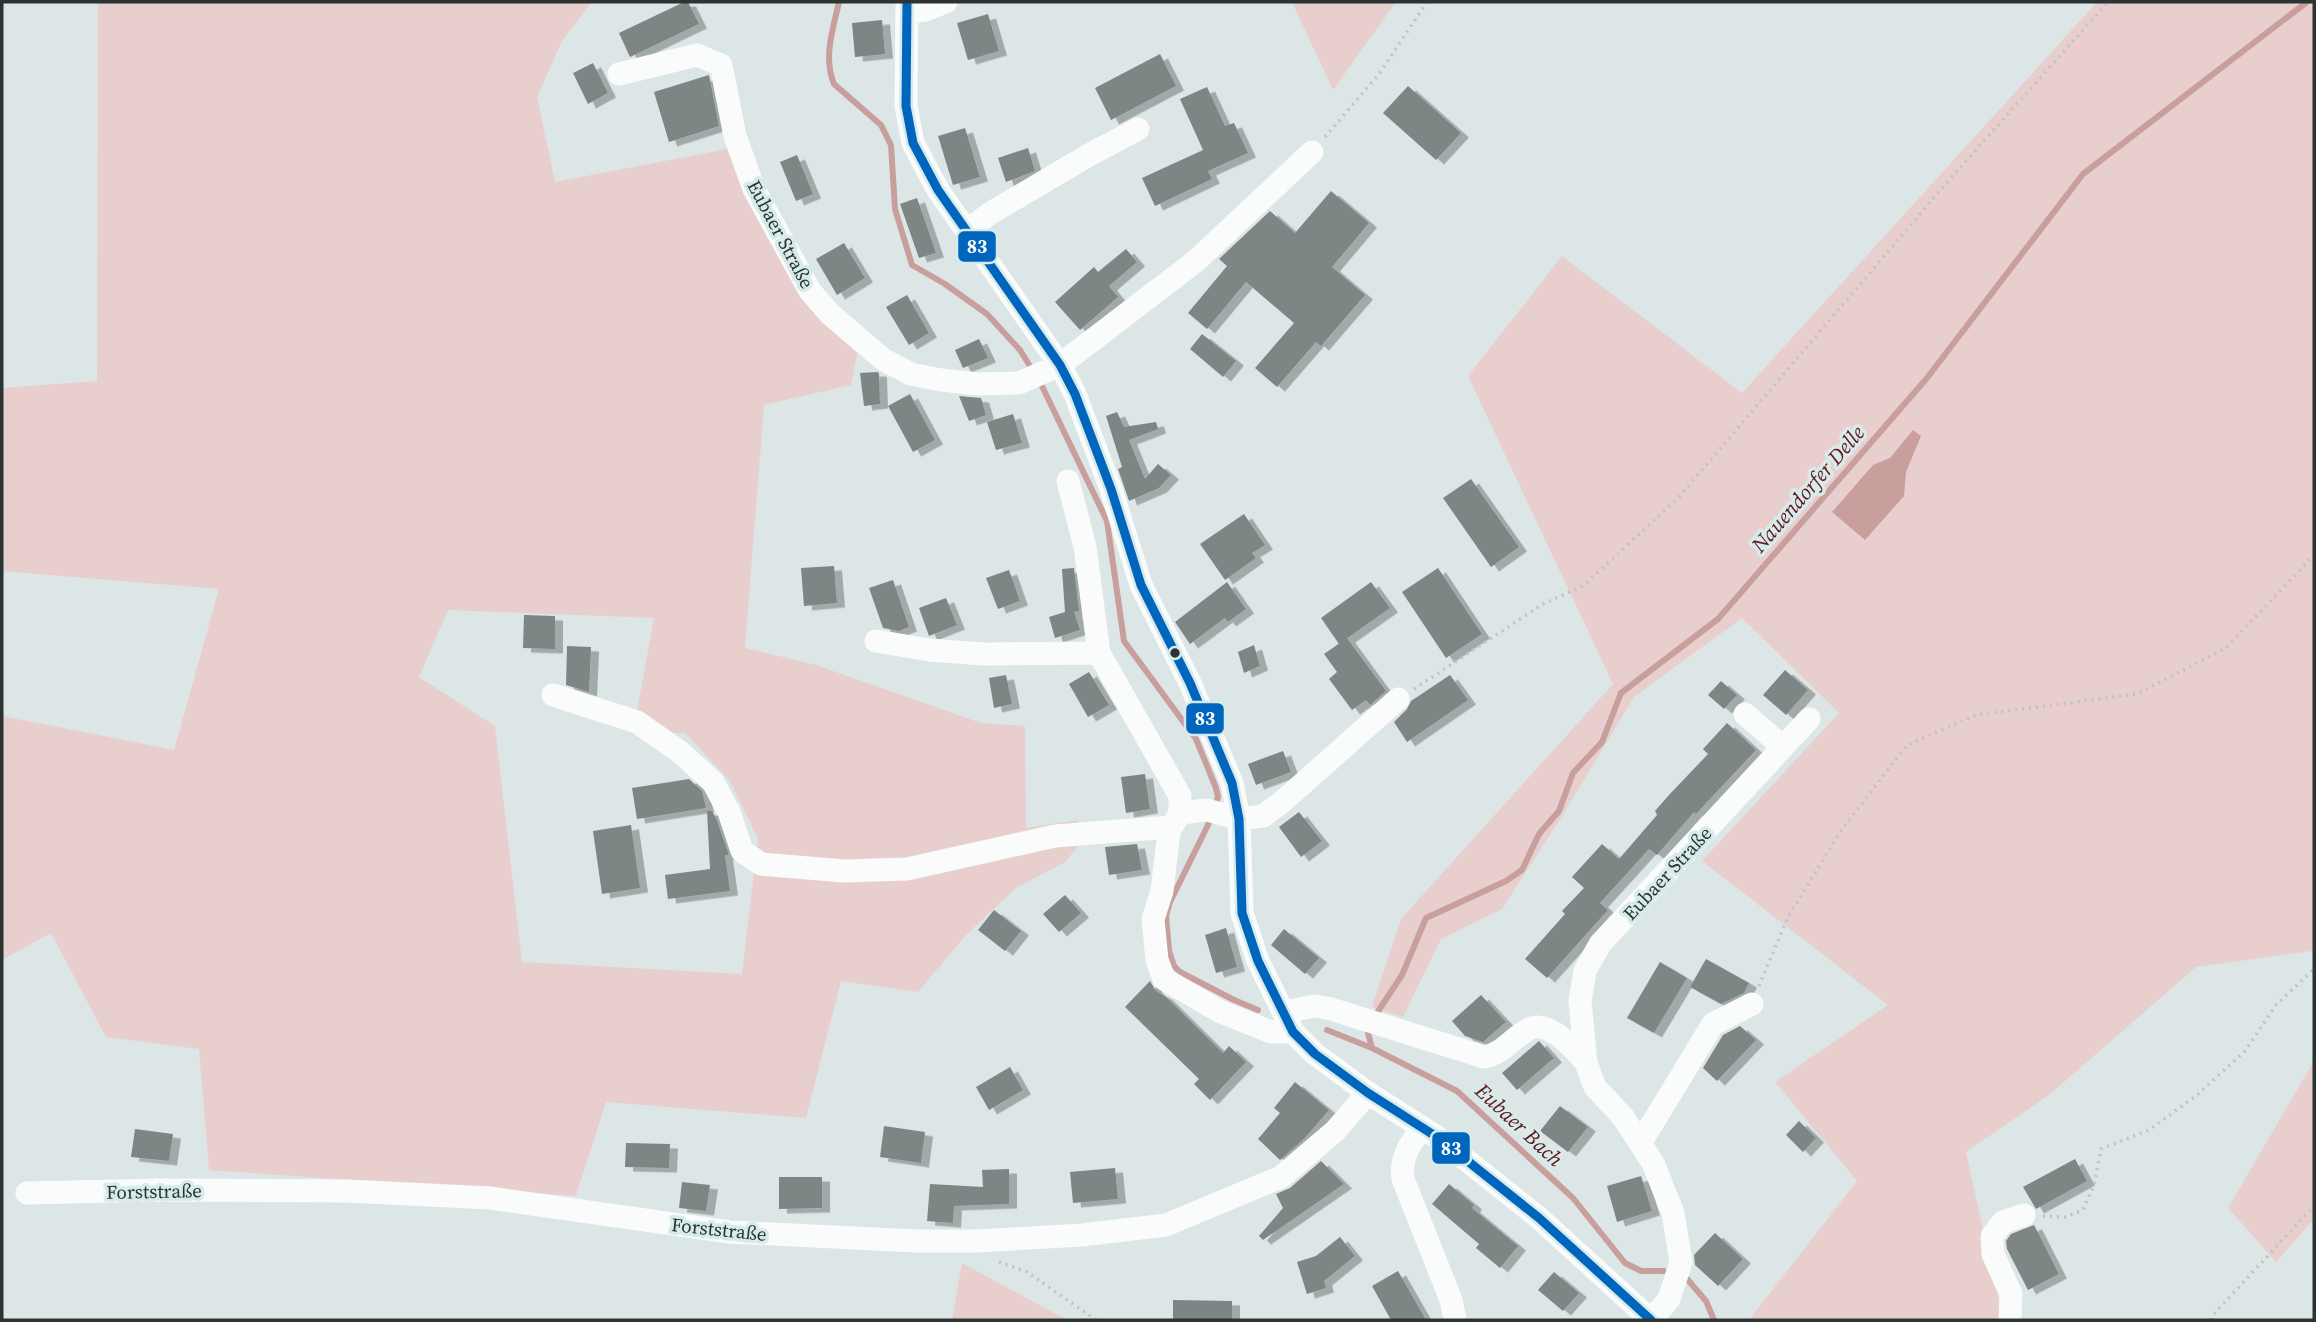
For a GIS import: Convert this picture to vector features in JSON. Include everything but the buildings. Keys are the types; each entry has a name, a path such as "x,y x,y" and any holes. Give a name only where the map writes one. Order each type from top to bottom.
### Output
{"street":[{"path":"907,7 925,10 946,2"},
{"name":"Eubaer Straße","path":"907,7 906,106 913,144 938,190 967,231 1044,373 1075,394 1111,489 1141,585 1190,683 1232,783 1223,815 1242,913 1258,961 1288,1022 1315,1054 1368,1093 1440,1139 1539,1219 1651,1320 1669,1299 1681,1262 1673,1213 1653,1163 1641,1142 1623,1117 1595,1087 1586,1063 1580,1001 1586,971 1600,944 1809,719"},
{"name":"Eubaer Straße","path":"619,74 697,55 720,65 735,136 754,189 810,290 830,314 884,360 911,374 978,384 1003,385 1044,373"},
{"path":"967,231 989,214 1138,129"},
{"path":"1044,373 1197,260 1312,152"},
{"name":"Eubaer Straße","path":"1068,481 1085,547 1099,653 1180,796 1176,820 1166,844 1162,891 1153,919 1157,960 1164,979 1219,1012 1270,1032 1315,1006 1483,1057 1492,1056 1532,1028 1541,1028 1572,1045 1586,1063"},
{"path":"876,641 929,650 983,654 1099,653"},
{"path":"553,695 637,722 680,752 713,782 729,812 742,851 761,863 844,871 907,869 1055,836 1176,820 1223,815 1263,816 1398,699"},
{"path":"1745,714 1783,747"},
{"path":"1641,1142 1713,1024 1752,1004"},
{"name":"Forststraße","path":"27,1193 320,1191 490,1198 730,1233 916,1241 976,1241 1082,1235 1166,1226 1281,1177 1335,1131 1368,1093"},
{"path":"1422,1128 1404,1155 1404,1180 1451,1300 1455,1320"},
{"path":"2010,1320 2011,1294 1993,1254 1992,1236 2003,1222 2024,1216"}],"path":[{"path":"1312,152 1379,74 1427,2"},
{"path":"1398,699 1543,604 1583,586 1679,497 1949,180 2108,2"},
{"path":"1752,1004 1788,917 1840,832 1907,745 1976,715 2137,694 2226,648 2314,555"},
{"path":"2024,1216 2065,1217 2083,1210 2094,1185 2101,1149 2149,1130 2197,1095 2245,1051 2276,1005 2314,969"},
{"path":"2211,1320 2314,1206"},
{"path":"976,1241 1002,1264 1027,1272 1096,1320"}],"shaded area":[{"path":"98,2 592,2 562,41 537,97 555,182 748,145 775,206 806,265 834,306 861,333 851,385 764,405 745,648 816,665 981,723 1025,726 1026,828 1078,820 1079,845 1065,862 1016,888 966,935 918,992 841,981 806,1118 606,1102 576,1196 209,1170 199,1049 106,1037 51,933 2,960 2,716 174,750 219,589 2,571 2,388 97,381","holes":["448,610 654,618 633,733 685,733 730,781 758,839 742,974 522,962 495,726 419,677"]},
{"path":"1292,2 1396,2 1333,90"},
{"path":"2097,2 2314,2 2314,953 2312,951 2196,967 2049,1095 1966,1152 2003,1320 1749,1320 1857,1181 1775,1082 1888,1005 1702,861 1839,713 1742,618 1634,697 1502,909 1441,939 1403,1017 1372,1007 1401,919 1613,684 1468,376 1562,256 1742,393"},
{"path":"1913,430 1921,436 1906,472 1904,496 1865,540 1832,512 1873,465 1890,458"},
{"path":"2314,1061 2314,1219 2276,1262 2228,1208"},
{"path":"962,1263 1067,1320 952,1320"}],"waterway":[{"name":"Eubaer Bach","path":"839,2 830,43 831,74 834,84 881,125 891,145 895,209 912,265 945,284 987,314 1020,350 1041,384 1107,521 1124,641 1196,739 1216,788 1218,797 1208,825 1170,902 1166,916 1169,951 1174,966 1180,972 1258,1010"},
{"name":"Nauendorfer Delle","path":"1377,1013 1402,975 1426,918 1506,881 1522,870 1539,834 1559,811 1573,773 1602,742 1621,693 1718,619 1927,378 2083,174 2307,2"},
{"name":"Eubaer Bach","path":"1327,1030 1372,1048 1457,1091 1573,1198 1625,1263 1641,1271 1664,1271"},
{"path":"1368,1033 1372,1048"},
{"name":"Eubaer Bach","path":"1688,1280 1706,1301 1714,1320"}],"transit line":[{"name":"83","path":"907,2 906,106 913,143 938,190 1060,365 1075,394 1111,489 1141,585 1190,683 1232,783 1239,819 1242,913 1258,961 1293,1032 1315,1054 1368,1093 1440,1139 1539,1218 1651,1320"}]}
